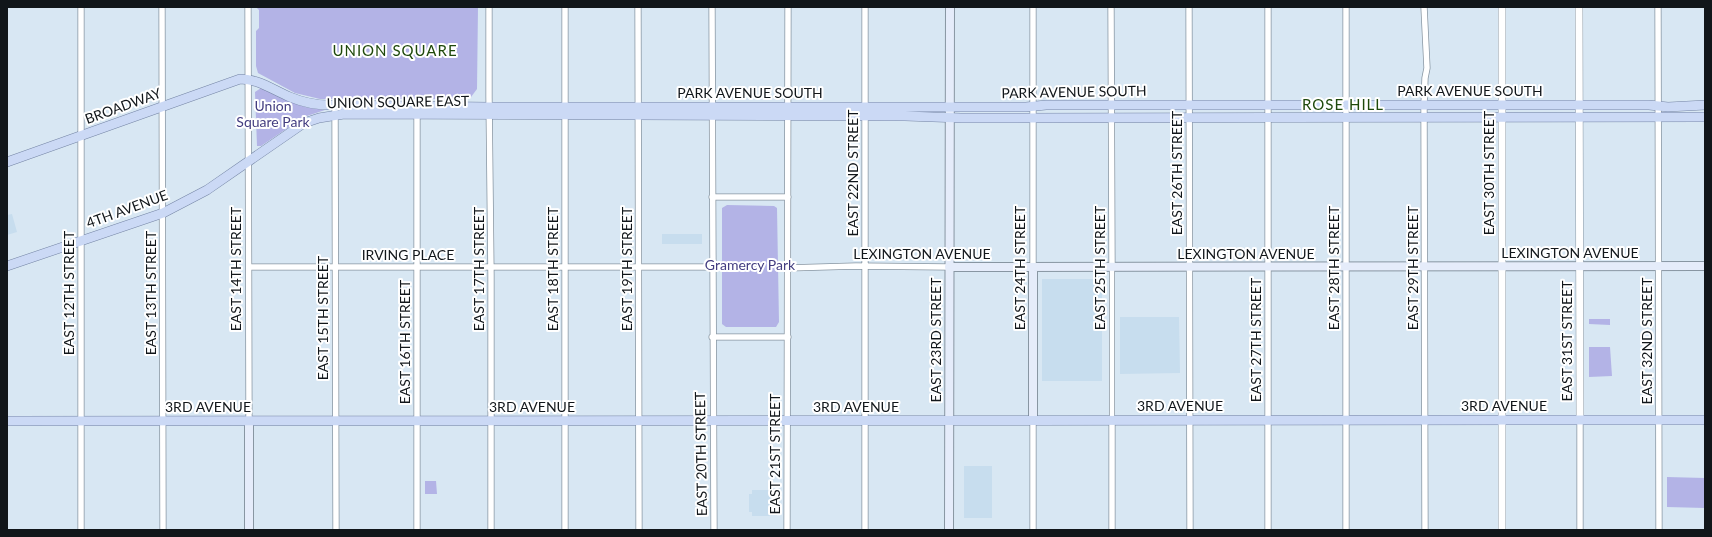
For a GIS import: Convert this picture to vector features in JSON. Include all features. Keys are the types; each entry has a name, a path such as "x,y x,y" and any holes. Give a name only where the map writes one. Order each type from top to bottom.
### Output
{"main road":[{"name":"EAST 23RD STREET","path":"949,530 950,7"},
{"name":"BROADWAY","path":"7,162 234,81 248,80"},
{"name":"UNION SQUARE EAST","path":"248,80 259,82 289,97 305,102 335,106 417,110 489,111"},
{"name":"PARK AVENUE SOUTH","path":"489,111 865,111 950,107 1111,105 1705,105"},
{"name":"UNION SQUARE EAST","path":"248,162 304,123 319,118 335,115 417,110"},
{"name":"PARK AVENUE SOUTH","path":"865,111 949,118 1705,117"},
{"name":"4TH AVENUE","path":"7,266 163,213 207,190 248,162"},
{"name":"LEXINGTON AVENUE","path":"949,267 1705,266"},
{"name":"EAST 24TH STREET","path":"1033,267 1033,421"},
{"name":"3RD AVENUE","path":"7,421 1705,420"},
{"name":"EAST 14TH STREET","path":"249,421 249,530"}],"street":[{"name":"EAST 12TH STREET","path":"81,7 81,530"},
{"name":"EAST 13TH STREET","path":"162,7 163,530"},
{"name":"EAST 14TH STREET","path":"248,7 249,421"},
{"name":"EAST 17TH STREET","path":"489,7 491,530"},
{"name":"EAST 18TH STREET","path":"565,7 565,530"},
{"name":"EAST 19TH STREET","path":"638,7 639,530"},
{"path":"712,7 712,197 788,197 788,7"},
{"name":"EAST 22ND STREET","path":"865,7 865,530"},
{"name":"EAST 24TH STREET","path":"1033,7 1033,267"},
{"name":"EAST 25TH STREET","path":"1111,7 1112,530"},
{"name":"EAST 26TH STREET","path":"1189,7 1191,420 1190,530"},
{"name":"EAST 27TH STREET","path":"1268,7 1268,530"},
{"name":"EAST 28TH STREET","path":"1346,7 1346,530"},
{"name":"EAST 29TH STREET","path":"1424,7 1426,42 1424,105 1425,530"},
{"name":"EAST 30TH STREET","path":"1502,7 1502,530"},
{"name":"EAST 31ST STREET","path":"1579,7 1580,530"},
{"name":"EAST 32ND STREET","path":"1658,7 1659,530"},
{"name":"EAST 15TH STREET","path":"335,106 336,530"},
{"name":"EAST 16TH STREET","path":"416,530 417,110"},
{"name":"EAST 20TH STREET","path":"712,197 714,530"},
{"name":"EAST 21ST STREET","path":"787,530 788,197"},
{"name":"LEXINGTON AVENUE","path":"787,268 865,266 949,267"},
{"name":"IRVING PLACE","path":"249,267 712,267"},
{"path":"712,337 788,337"},
{"name":"EAST 24TH STREET","path":"1033,421 1033,530"}],"shaded area":[{"path":"12,214 17,232 7,235 7,215"},
{"path":"662,234 702,234 702,244 662,244"},
{"path":"1042,279 1102,279 1102,381 1042,381"},
{"path":"1120,317 1179,317 1180,373 1120,374"},
{"path":"964,466 992,466 992,518 964,518"},
{"path":"752,490 777,490 777,516 752,516 752,512 749,512 749,494 752,494"}],"green space":[{"name":"Union Square Park","path":"256,7 478,7 477,89 471,97 463,99 320,99 295,93 258,73 256,66 256,31 259,28 259,10"},
{"name":"Union Square Park","path":"261,88 305,107 325,110 304,117 261,146 257,146 255,92"},
{"name":"Gramercy Park","path":"727,205 774,206 777,208 779,322 776,327 726,327 722,324 722,208"},
{"path":"1589,319 1610,319 1610,325 1589,324"},
{"path":"1589,347 1610,347 1612,376 1589,377"},
{"path":"1667,477 1705,478 1705,508 1667,507"},
{"path":"425,481 436,481 437,494 425,494"}],"district":[{"name":"UNION SQUARE","path":"395,51"},
{"name":"ROSE HILL","path":"1343,105"}]}
